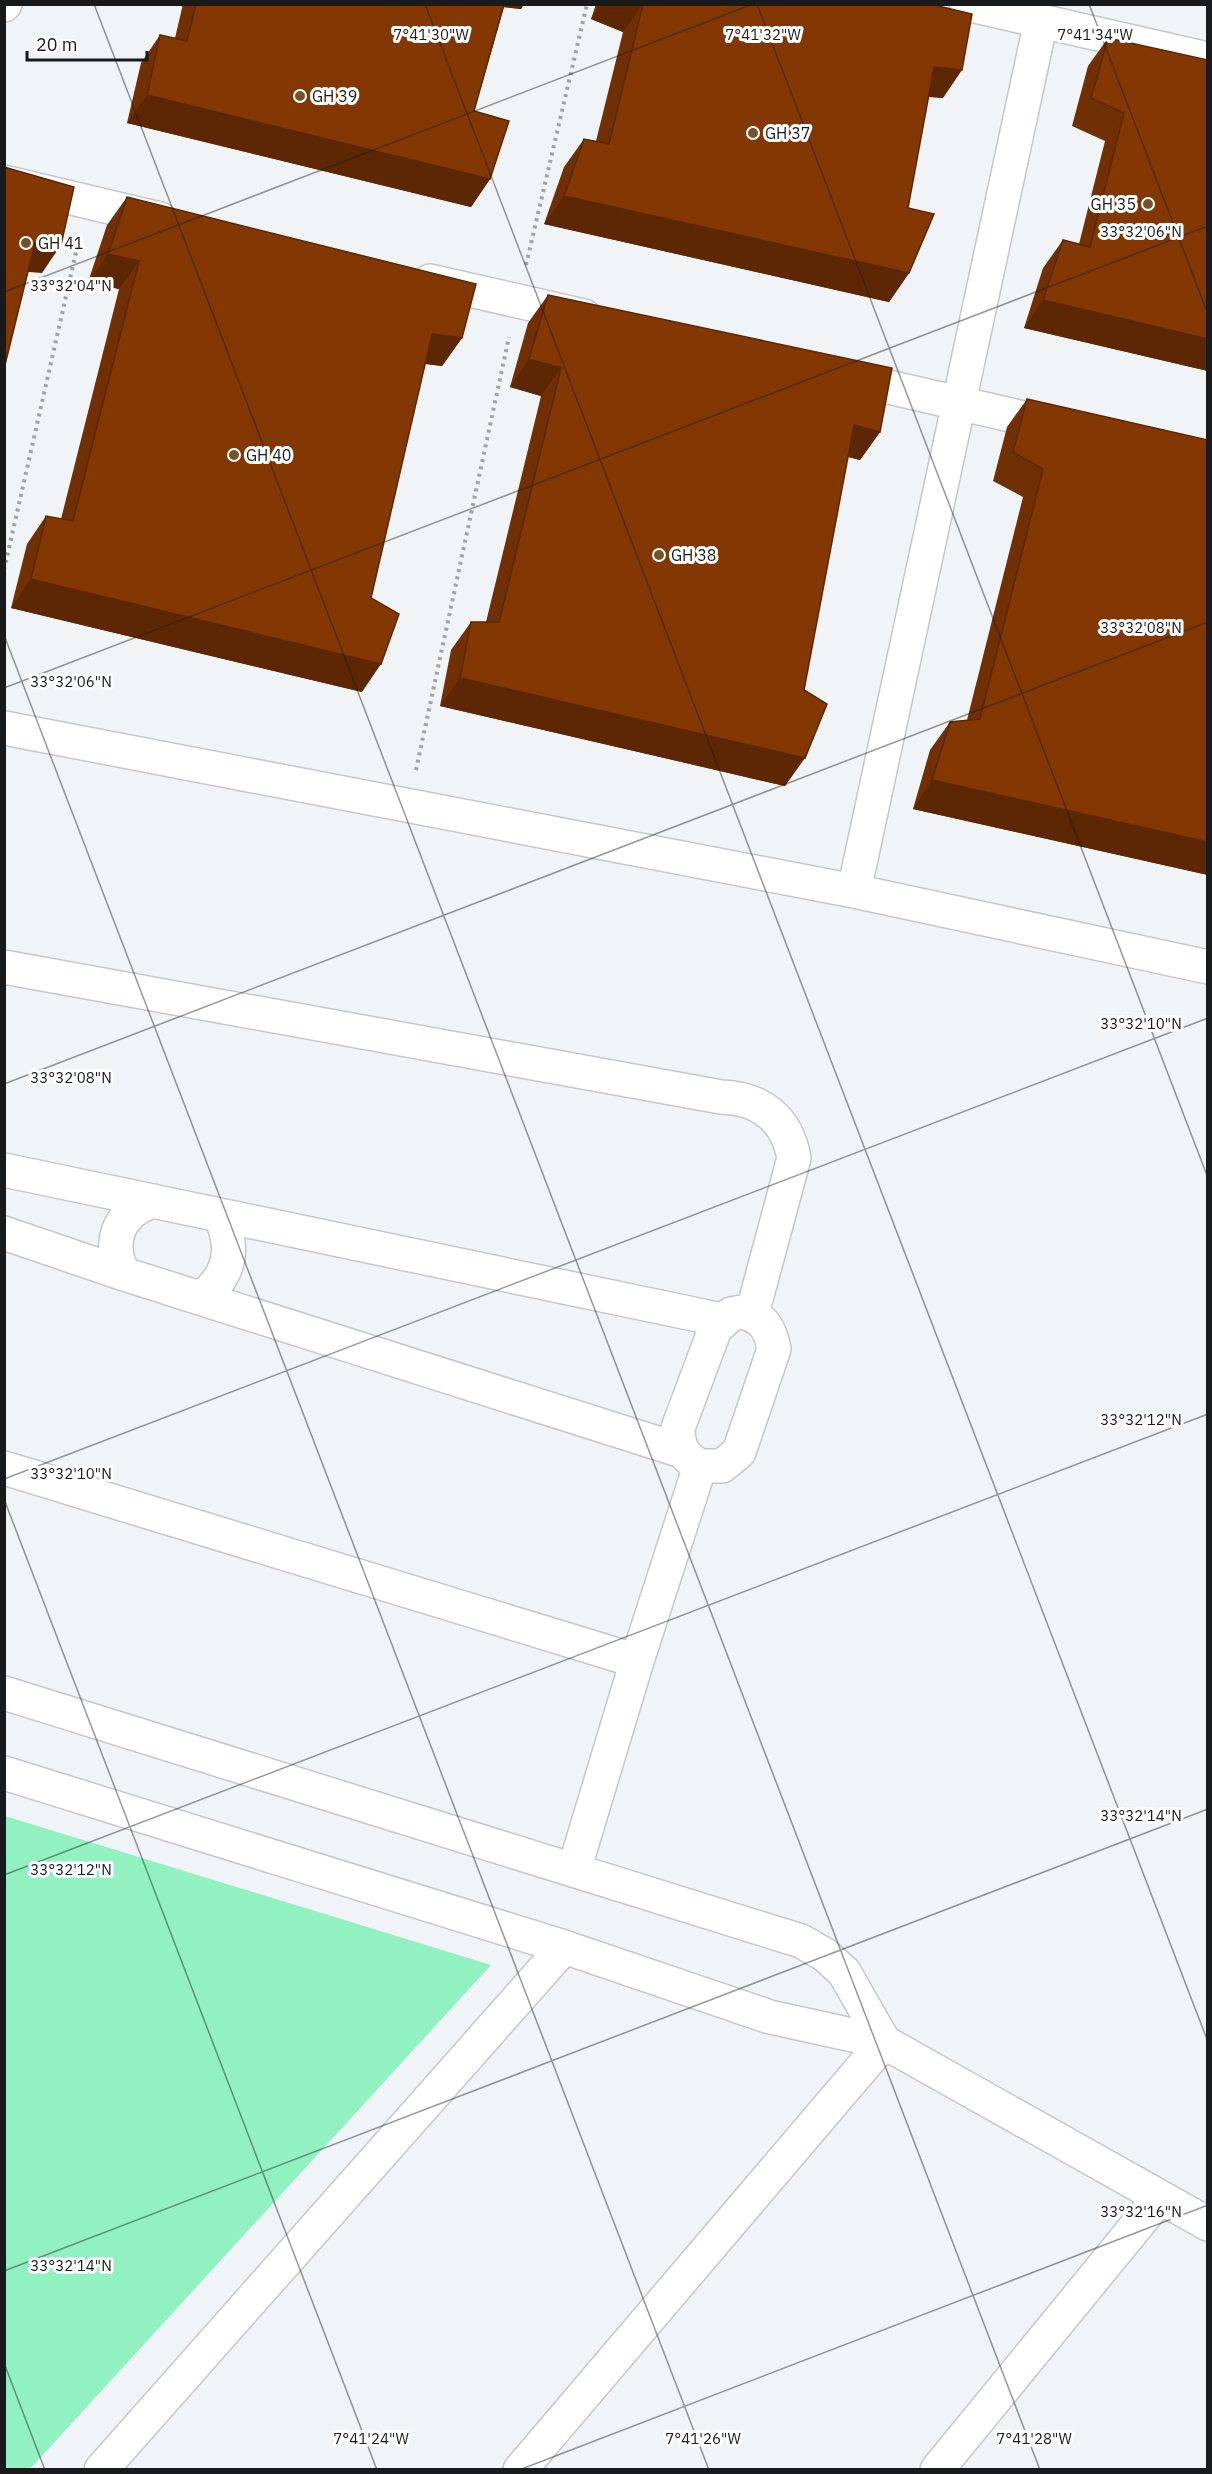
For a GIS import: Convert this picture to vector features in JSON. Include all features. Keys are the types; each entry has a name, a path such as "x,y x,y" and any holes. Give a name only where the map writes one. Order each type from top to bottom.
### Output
{"street":[{"path":"966,4 1208,59"},
{"path":"854,891 1041,21"},
{"path":"4,182 192,226"},
{"path":"401,274 610,322"},
{"path":"820,371 1084,432"},
{"path":"4,728 854,891 1208,967"},
{"path":"4,967 721,1097 740,1097 774,1114 784,1127 791,1142 794,1158 737,1317 715,1329 678,1428 678,1440 691,1459 637,1661 574,1870"},
{"path":"4,1170 220,1215 764,1321 771,1332 774,1349 739,1452 722,1466 691,1459 4,1233"},
{"path":"124,1274 115,1250 119,1226 133,1210 153,1201"},
{"path":"201,1298 217,1283 228,1265 230,1247 227,1231 220,1215"},
{"path":"4,1468 637,1661"},
{"path":"4,1693 801,1941 825,1955 844,1972 884,2042"},
{"path":"4,1773 564,1947 770,2017 884,2042 1208,2224"},
{"path":"101,2469 564,1947"},
{"path":"520,2469 884,2042"},
{"path":"937,2469 1160,2197"}],"path":[{"path":"408,806 517,301 587,4"},
{"path":"4,570 87,203"}],"green space":[{"path":"5,1816 491,1965 29,2470 4,2469"}],"building":[{"name":"GH 39","path":"196,4 504,4 474,111 509,121 490,179 147,95 160,35 187,41"},
{"name":"GH 37","path":"643,4 930,4 972,14 962,70 934,67 908,208 934,214 909,273 564,196 584,139 609,144"},
{"name":"GH 35","path":"1108,38 1208,60 1208,339 1043,300 1063,240 1090,247 1124,113 1091,98"},
{"path":"4,167 74,187 61,245 35,243 4,369"},
{"name":"GH 40","path":"127,197 476,284 462,338 432,334 371,598 399,614 381,664 31,579 46,516 73,521 139,261 108,254"},
{"name":"GH 38","path":"548,295 892,368 880,432 854,425 804,690 827,704 805,758 460,678 471,622 499,622 561,368 529,359"},
{"path":"1027,399 1208,440 1208,842 932,780 950,722 980,719 1043,469 1013,452"}],"place":[{"name":"GH 39","path":"300,96"},
{"name":"GH 37","path":"753,133"},
{"name":"GH 35","path":"1148,204"},
{"name":"GH 41","path":"26,243"},
{"name":"GH 40","path":"234,455"},
{"name":"GH 38","path":"659,555"}]}
